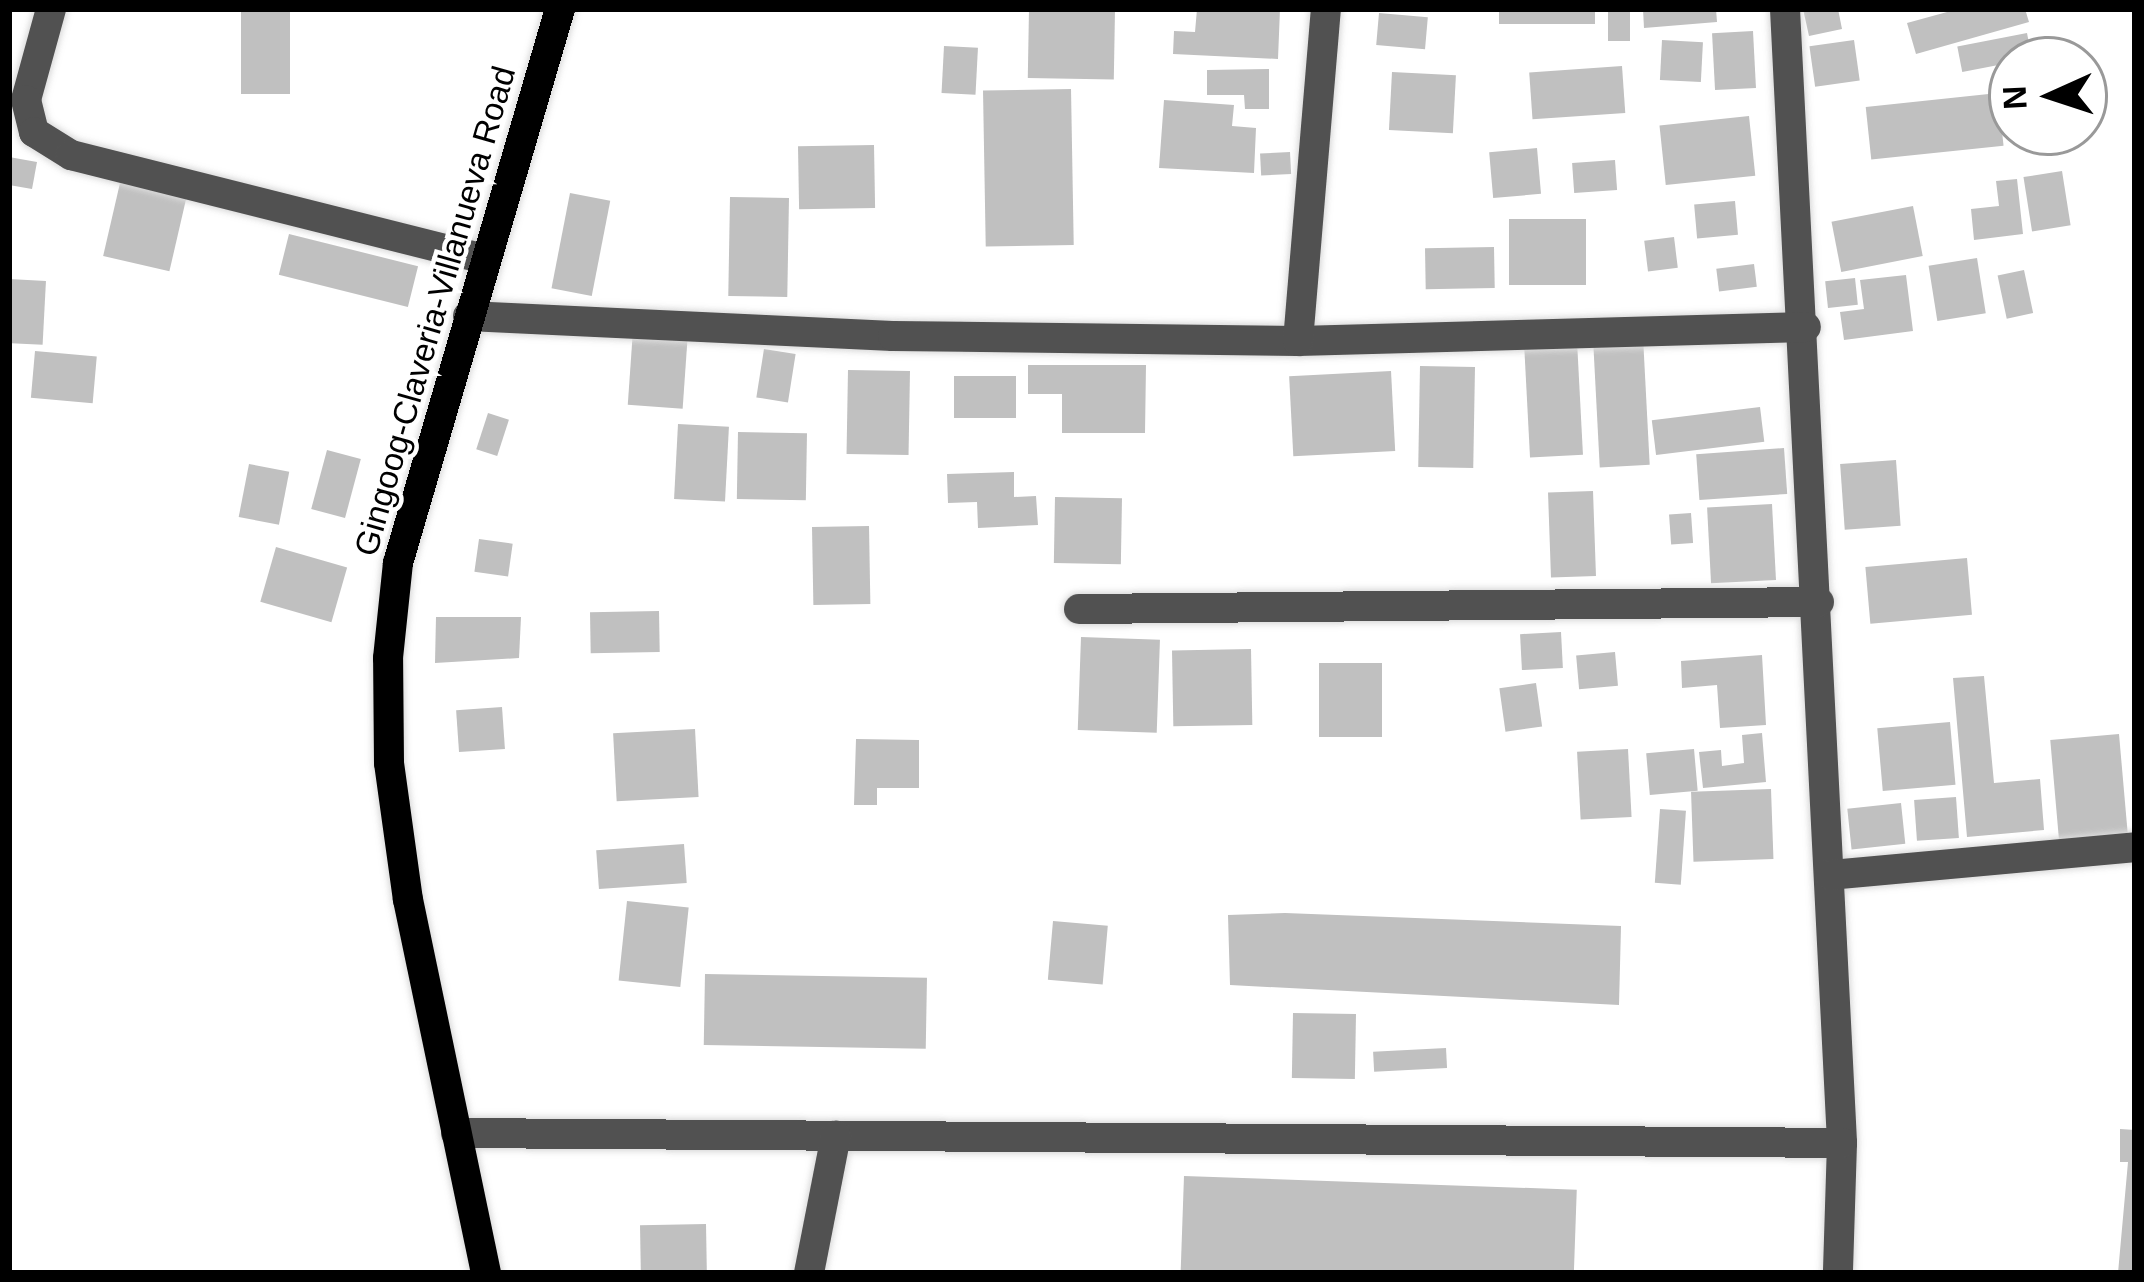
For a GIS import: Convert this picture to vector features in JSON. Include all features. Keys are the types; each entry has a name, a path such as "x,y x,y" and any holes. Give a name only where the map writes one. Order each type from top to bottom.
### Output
{"main road":[{"name":"Gingoog-Claveria-Villanueva Road","path":"486,1273 408,899 388,763 388,658 398,563 560,9"}],"street":[{"path":"51,9 26,100 34,132 71,155 485,259"},
{"path":"1298,340 1326,9"},
{"path":"1785,9 1806,327 1842,1143 1838,1273"},
{"path":"468,316 893,336 1298,340 1806,327"},
{"path":"1078,609 1819,602"},
{"path":"1830,875 2135,847"},
{"path":"456,1133 1842,1143"},
{"path":"809,1273 836,1136"}],"building":[{"path":"241,9 290,9 290,94 241,94"},
{"path":"1029,9 1115,11 1114,79 1028,78"},
{"path":"1197,9 1280,9 1278,59 1173,54 1174,31 1195,32"},
{"path":"1499,9 1595,9 1595,24 1499,24"},
{"path":"1608,9 1630,9 1630,41 1608,41"},
{"path":"1643,9 1716,9 1717,22 1644,28"},
{"path":"1803,9 1838,9 1842,29 1809,36"},
{"path":"1958,9 2025,9 2029,22 1916,54 1907,23"},
{"path":"1379,13 1428,17 1425,49 1376,45"},
{"path":"1753,31 1756,88 1715,90 1712,33"},
{"path":"1662,40 1703,42 1701,82 1660,80"},
{"path":"1854,40 1860,81 1815,87 1809,46"},
{"path":"1988,41 1988,67 1962,72 1957,47"},
{"path":"944,46 978,48 975,95 942,93"},
{"path":"1622,66 1625,113 1533,119 1529,72"},
{"path":"1269,69 1269,109 1245,109 1244,95 1207,95 1207,70"},
{"path":"1392,72 1456,75 1453,133 1389,130"},
{"path":"1071,89 1074,245 986,247 983,91"},
{"path":"1988,94 1988,147 1871,160 1866,107"},
{"path":"1164,100 1234,105 1232,126 1256,128 1254,173 1159,168"},
{"path":"1749,116 1755,176 1666,185 1659,125"},
{"path":"874,145 875,208 799,209 798,146"},
{"path":"1537,148 1541,194 1493,198 1489,152"},
{"path":"1290,152 1291,174 1261,176 1260,154"},
{"path":"9,157 37,162 32,189 9,185"},
{"path":"1615,160 1617,190 1574,193 1572,163"},
{"path":"2062,171 2071,225 2032,231 2023,177"},
{"path":"2017,179 2023,234 1974,240 1971,209 1999,206 1996,181"},
{"path":"120,183 186,198 169,271 103,256"},
{"path":"570,193 610,201 592,296 551,288"},
{"path":"730,197 789,198 787,297 728,296"},
{"path":"1735,201 1738,235 1697,238 1694,205"},
{"path":"1913,206 1923,256 1841,272 1832,222"},
{"path":"1509,219 1586,219 1586,285 1509,285"},
{"path":"289,234 418,266 408,307 279,275"},
{"path":"1674,237 1678,268 1648,271 1644,241"},
{"path":"1494,247 1495,288 1426,289 1425,248"},
{"path":"1977,258 1986,313 1937,321 1929,266"},
{"path":"1754,264 1757,287 1719,291 1716,269"},
{"path":"2024,270 2033,313 2007,319 1998,276"},
{"path":"1906,275 1913,331 1844,340 1840,312 1864,309 1860,280"},
{"path":"1855,278 1858,305 1828,308 1825,281"},
{"path":"9,279 46,281 43,345 9,343"},
{"path":"633,330 688,334 683,409 628,405"},
{"path":"1643,337 1650,465 1600,467 1593,340"},
{"path":"1577,341 1583,455 1530,458 1524,344"},
{"path":"764,349 796,354 788,402 756,397"},
{"path":"35,351 97,356 93,403 31,398"},
{"path":"1028,365 1146,365 1145,433 1062,433 1062,394 1028,394"},
{"path":"1420,366 1475,367 1473,468 1418,467"},
{"path":"848,370 910,371 909,455 847,454"},
{"path":"1391,371 1395,451 1293,456 1289,376"},
{"path":"954,376 1016,376 1016,418 954,418"},
{"path":"1760,407 1764,442 1656,455 1652,420"},
{"path":"488,413 509,420 497,456 476,449"},
{"path":"678,424 729,427 725,502 674,499"},
{"path":"738,432 807,433 806,500 737,499"},
{"path":"1784,448 1787,494 1699,500 1696,454"},
{"path":"327,450 361,459 345,518 311,509"},
{"path":"1896,460 1901,526 1845,530 1840,464"},
{"path":"249,464 289,472 279,525 239,517"},
{"path":"1014,472 1014,497 1036,496 1038,525 978,528 977,502 948,503 947,474"},
{"path":"1593,491 1596,576 1551,578 1548,493"},
{"path":"1055,497 1122,498 1121,564 1054,563"},
{"path":"1772,504 1776,580 1711,583 1707,507"},
{"path":"1691,513 1693,543 1671,544 1669,515"},
{"path":"869,526 870,604 813,605 812,527"},
{"path":"479,539 513,544 508,576 474,572"},
{"path":"276,547 347,567 331,622 260,602"},
{"path":"1967,558 1972,615 1870,624 1865,567"},
{"path":"659,611 660,652 591,653 590,612"},
{"path":"436,617 521,617 519,658 435,663"},
{"path":"1561,632 1563,668 1522,670 1520,634"},
{"path":"1081,637 1160,640 1157,733 1078,730"},
{"path":"1251,649 1252,725 1173,726 1172,650"},
{"path":"1615,652 1618,686 1579,689 1576,655"},
{"path":"1762,655 1766,725 1720,728 1717,685 1682,688 1681,661"},
{"path":"1319,663 1382,663 1382,737 1319,737"},
{"path":"1984,676 1994,783 2040,779 2044,830 1967,837 1953,678"},
{"path":"1536,683 1542,727 1505,732 1499,688"},
{"path":"502,707 505,749 459,752 456,710"},
{"path":"1950,722 1955,785 1883,791 1877,728"},
{"path":"695,729 699,797 617,801 613,733"},
{"path":"1762,733 1766,782 1703,788 1699,752 1721,750 1722,766 1744,763 1742,735"},
{"path":"2119,734 2128,837 2059,843 2050,740"},
{"path":"856,739 919,740 919,788 877,788 877,805 854,805"},
{"path":"1628,749 1632,817 1581,820 1577,752"},
{"path":"1694,749 1698,791 1650,795 1646,753"},
{"path":"1771,789 1773,859 1693,862 1691,792"},
{"path":"1956,797 1959,838 1917,841 1914,800"},
{"path":"1901,803 1905,844 1852,849 1847,809"},
{"path":"1660,809 1686,811 1681,885 1655,883"},
{"path":"684,844 687,883 599,889 596,850"},
{"path":"627,901 689,907 680,987 619,981"},
{"path":"1228,915 1621,926 1619,1005 1230,985"},
{"path":"1053,921 1108,926 1103,985 1048,980"},
{"path":"705,974 927,978 926,1049 704,1045"},
{"path":"1293,1013 1356,1014 1355,1079 1292,1078"},
{"path":"1446,1048 1447,1068 1374,1072 1373,1052"},
{"path":"2120,1129 2135,1130 2135,1273 2118,1273 2128,1162 2120,1162"},
{"path":"1184,1176 1577,1190 1574,1273 1181,1273"},
{"path":"706,1224 707,1273 641,1273 640,1225"}]}
